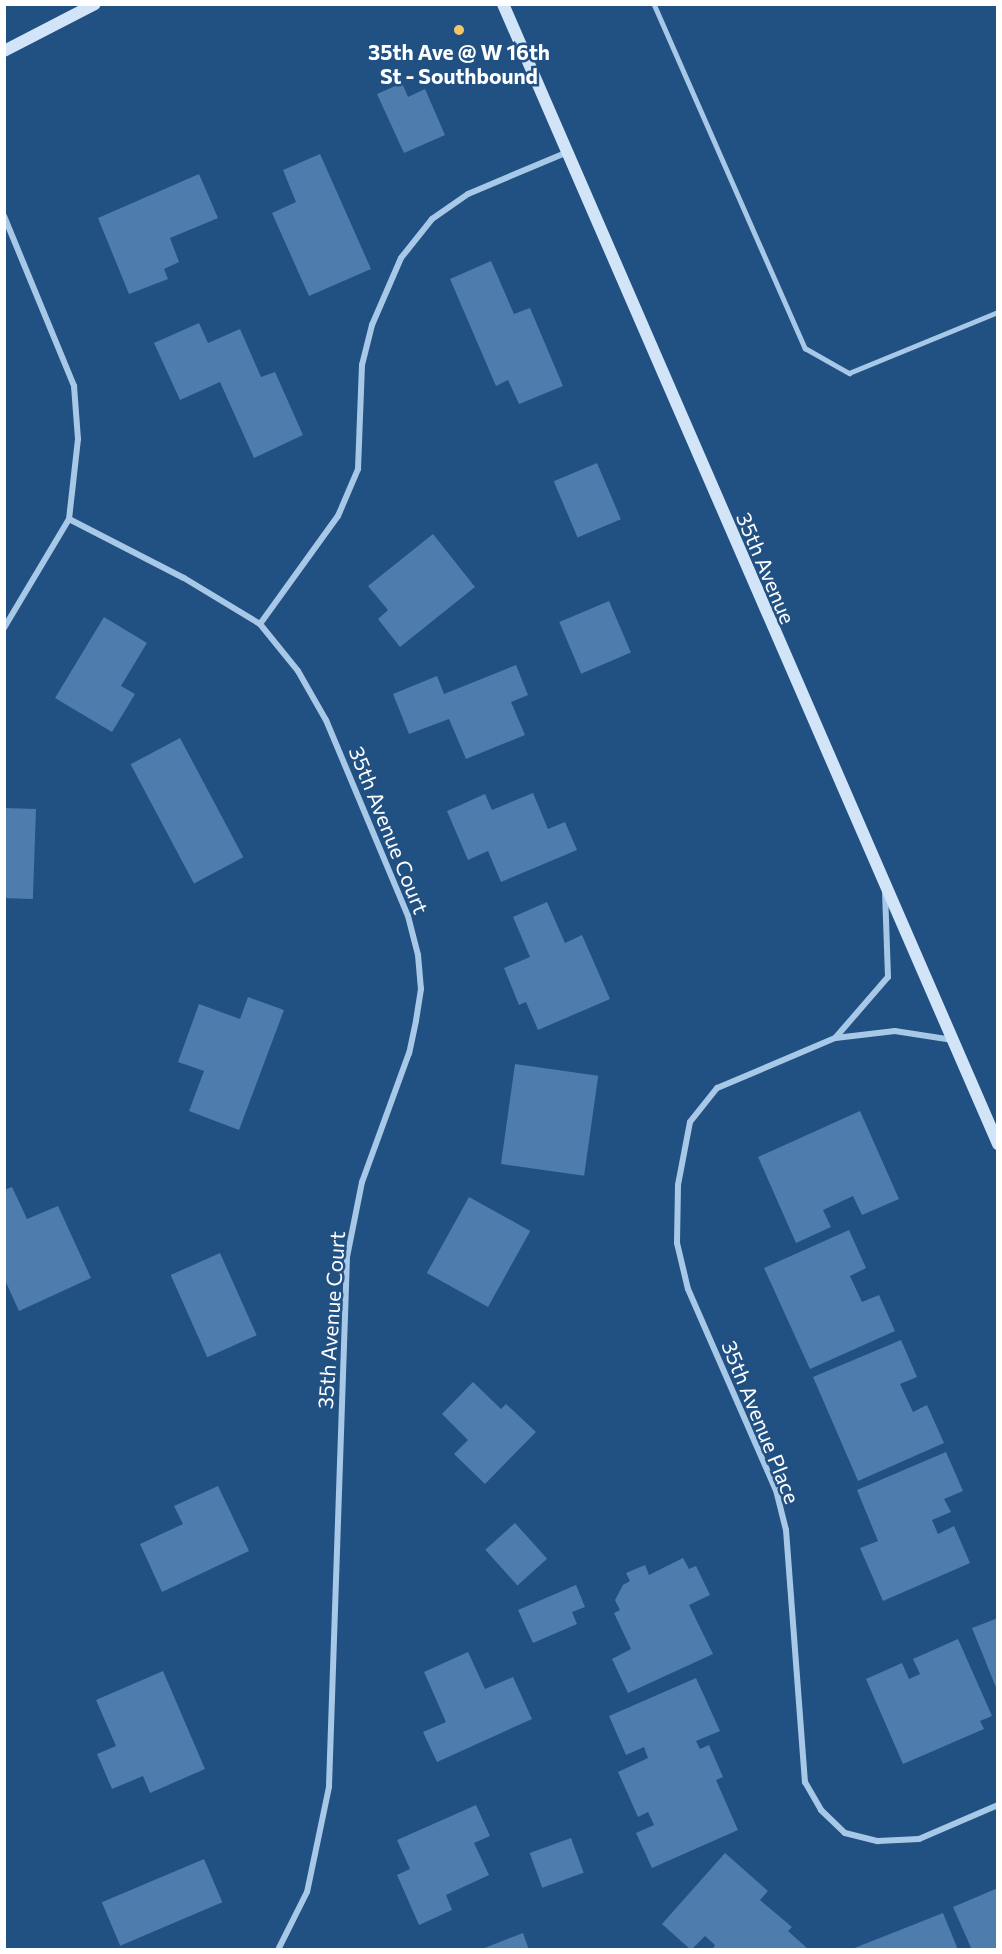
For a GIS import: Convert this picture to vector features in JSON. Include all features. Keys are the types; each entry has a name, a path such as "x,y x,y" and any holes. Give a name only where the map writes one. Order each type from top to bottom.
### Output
{"main road":[{"path":"4,51 95,4"},
{"name":"35th Avenue","path":"503,4 565,153 885,892 998,1144"}],"street":[{"path":"260,624 338,516 358,469 362,365 372,325 401,258 432,219 468,194 565,153"},
{"path":"4,216 74,386 78,439 69,519 4,628"},
{"name":"35th Avenue Court","path":"69,519 184,578 260,624 298,671 326,720 408,916 422,989 409,1053 362,1182 347,1257 330,1787 307,1892 278,1950"},
{"path":"835,1038 888,977 885,892"},
{"path":"835,1038 895,1031 953,1040"},
{"name":"35th Avenue Place","path":"835,1038 717,1088 690,1122 678,1185 677,1243 688,1289 776,1490 786,1530 805,1782 821,1810 845,1833 878,1841 919,1839 998,1805"}],"lane":[{"path":"654,4 805,348 849,373 998,312"}],"building":[{"path":"402,83 408,97 425,89 445,135 404,153 377,94"},
{"path":"320,154 371,269 309,296 272,213 296,202 283,170"},
{"path":"199,174 218,218 170,238 179,262 164,269 168,279 129,294 98,218"},
{"path":"491,261 514,314 530,308 563,386 519,404 508,380 496,386 450,279"},
{"path":"199,323 208,343 240,329 261,377 275,372 303,435 254,458 220,382 180,400 154,343"},
{"path":"597,463 621,519 578,538 554,481"},
{"path":"433,534 475,587 400,647 378,619 388,610 368,586"},
{"path":"609,601 631,653 581,674 559,622"},
{"path":"104,617 147,643 121,686 135,694 112,732 55,698"},
{"path":"516,665 528,695 511,702 525,735 466,759 449,719 409,734 393,694 437,676 444,694"},
{"path":"180,738 243,857 194,883 131,764"},
{"path":"533,793 548,829 565,822 577,850 501,882 488,851 468,860 447,811 485,794 492,810"},
{"path":"4,808 36,809 33,899 4,898"},
{"path":"547,902 565,943 582,935 610,999 538,1030 526,1002 519,1005 504,968 530,957 513,917"},
{"path":"248,997 284,1010 239,1130 189,1111 204,1071 178,1062 199,1004 240,1019"},
{"path":"515,1064 598,1076 584,1176 501,1164"},
{"path":"860,1111 899,1199 862,1215 853,1196 823,1210 831,1227 796,1243 758,1157"},
{"path":"12,1187 27,1219 58,1206 91,1278 19,1311 4,1278 4,1190"},
{"path":"469,1197 530,1231 488,1307 427,1273"},
{"path":"849,1230 866,1268 850,1276 862,1302 879,1295 895,1331 810,1369 764,1268"},
{"path":"220,1253 257,1335 207,1357 171,1275"},
{"path":"901,1340 917,1377 900,1384 913,1412 927,1405 944,1443 858,1481 813,1377"},
{"path":"473,1382 501,1409 506,1404 536,1432 485,1484 454,1454 468,1440 442,1414"},
{"path":"946,1452 963,1491 944,1499 951,1512 932,1520 938,1534 954,1526 970,1563 883,1601 860,1548 878,1541 857,1490"},
{"path":"218,1486 249,1551 162,1592 140,1544 183,1524 174,1506"},
{"path":"515,1523 547,1559 517,1585 485,1550"},
{"path":"683,1558 689,1569 696,1566 710,1595 689,1605 713,1654 628,1693 612,1659 631,1649 614,1613 620,1610 615,1600 623,1585 630,1581 626,1573 645,1565 649,1575"},
{"path":"576,1585 585,1607 572,1612 577,1624 533,1643 518,1610"},
{"path":"998,1618 998,1690 997,1690 972,1628"},
{"path":"958,1639 992,1716 980,1721 984,1729 903,1764 866,1679 902,1663 909,1679 920,1674 913,1659"},
{"path":"468,1652 485,1689 513,1677 532,1719 437,1762 423,1732 446,1722 424,1672"},
{"path":"163,1671 205,1769 150,1793 143,1776 112,1789 97,1754 116,1746 96,1700"},
{"path":"696,1678 720,1731 696,1741 700,1749 709,1745 723,1777 716,1780 738,1830 652,1868 636,1833 654,1825 648,1812 638,1817 618,1772 648,1758 644,1747 626,1755 609,1716"},
{"path":"476,1805 490,1836 474,1843 489,1875 446,1895 452,1910 419,1925 397,1875 410,1869 397,1840"},
{"path":"571,1838 584,1873 542,1888 530,1853"},
{"path":"725,1853 768,1891 760,1900 792,1927 788,1931 809,1950 712,1950 715,1945 705,1936 691,1950 662,1924"},
{"path":"204,1859 222,1902 120,1946 102,1902"},
{"path":"998,1888 998,1950 972,1950 953,1907"},
{"path":"943,1913 958,1950 852,1950 852,1949"},
{"path":"523,1933 529,1950 482,1950 482,1949"}],"place":[{"name":"35th Ave @ W 16th St - Southbound","path":"459,30"}]}
